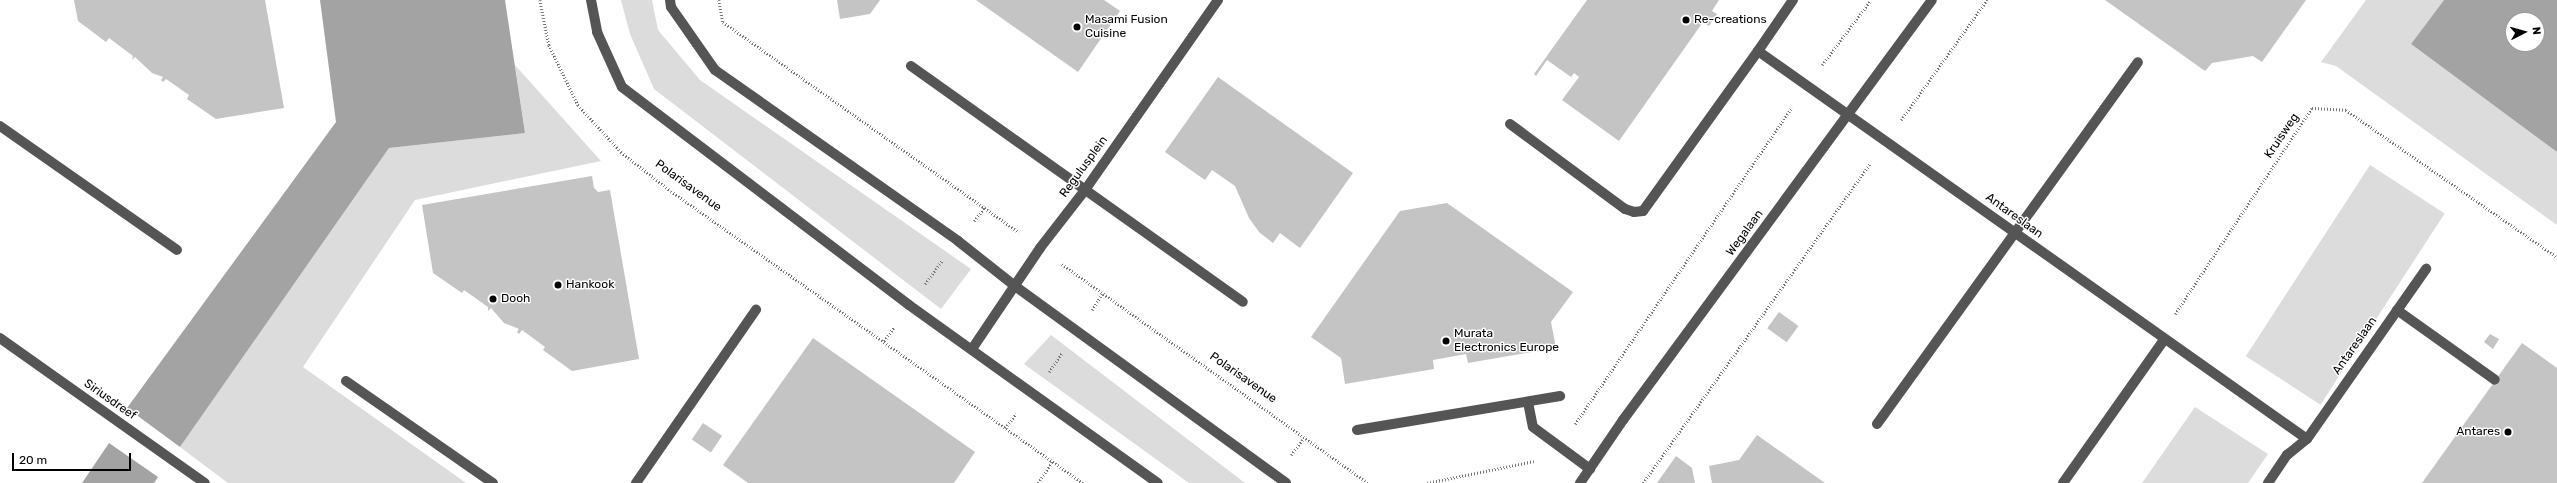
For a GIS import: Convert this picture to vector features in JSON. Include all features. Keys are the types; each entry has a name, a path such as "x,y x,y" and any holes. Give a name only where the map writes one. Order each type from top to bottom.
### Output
{"street":[{"path":"591,0 597,32 622,87 909,305 1158,483"},
{"path":"670,0 671,7 715,70 958,241 1077,332 1286,483"},
{"name":"Regulusplein","path":"972,349 1040,248 1085,190 1218,0"},
{"path":"1510,124 1625,210 1634,212 1643,211 1793,0"},
{"name":"Wegalaan","path":"1580,483 1932,0"},
{"name":"Antareslaan","path":"1758,51 1850,114 2164,340 2307,439"},
{"path":"1877,424 2138,62"},
{"path":"910,66 1243,302"},
{"path":"0,126 177,250"},
{"name":"Antareslaan","path":"2268,483 2287,455 2307,439 2426,268"},
{"path":"636,483 756,310"},
{"path":"2397,310 2495,380"},
{"name":"Siriusdreef","path":"0,338 205,483"},
{"path":"2063,483 2164,340"},
{"path":"346,380 494,483"},
{"path":"1357,430 1560,396"},
{"path":"1528,402 1533,427 1590,469"}],"path":[{"name":"Polarisavenue","path":"540,0 549,45 578,105 621,152 671,191 1083,483"},
{"name":"Polarisavenue","path":"719,0 723,22 985,207 1102,294 1368,483"},
{"path":"1427,483 1552,458 1807,85 1871,0"},
{"path":"1643,483 1987,0"},
{"name":"Kruisweg","path":"2164,340 2178,307 2312,108 2346,110 2557,257"},
{"path":"884,342 909,305 985,207"},
{"path":"1005,428 1034,394 1102,294"},
{"path":"1038,483 1053,461"}],"shaded area":[{"path":"320,0 505,0 525,133 389,148 180,447 127,408 336,122"},
{"path":"621,0 652,0 658,30 700,80 971,269 941,309 654,89 630,34"},
{"path":"2366,0 2444,0 2411,44 2557,152 2557,225 2336,66 2321,62"},
{"path":"2444,0 2557,0 2557,152 2411,44"},
{"path":"515,65 601,161 415,200 303,367 466,483 228,483 180,447 389,148 525,133"},
{"path":"2370,165 2445,213 2320,405 2246,356"},
{"path":"1051,335 1245,483 1189,483 1024,364"},
{"path":"2195,407 2268,454 2248,483 2142,483"},
{"path":"109,443 158,477 154,483 82,483"}],"building":[{"path":"74,0 265,0 284,108 216,119 187,99 189,95 166,79 163,82 161,80 163,77 152,73 135,57 132,60 133,56 109,38 106,42 78,21"},
{"path":"837,0 880,0 870,14 840,19"},
{"path":"976,0 1104,0 1120,11 1078,72"},
{"path":"1587,0 1719,0 1712,11 1717,14 1709,26 1703,22 1619,141 1562,100 1579,77 1574,73 1571,77 1547,60 1536,76 1534,74"},
{"path":"2105,0 2306,0 2262,62 2253,56 2212,63 2205,71"},
{"path":"1218,77 1353,173 1300,248 1280,233 1273,243 1259,232 1249,218 1235,186 1212,170 1205,180 1165,152"},
{"path":"592,176 594,188 598,192 610,190 639,359 572,371 543,350 545,347 522,330 519,334 517,332 519,329 504,323 491,308 488,311 488,307 464,290 462,293 433,273 422,205"},
{"path":"1447,203 1573,292 1551,322 1556,348 1468,363 1466,354 1433,360 1434,369 1345,384 1341,358 1311,337 1400,211"},
{"path":"1779,312 1798,326 1787,342 1767,328"},
{"path":"2490,334 2499,339 2493,349 2484,342"},
{"path":"813,338 975,452 954,483 748,483 723,465"},
{"name":"Antares","path":"2522,343 2557,368 2557,483 2422,483"},
{"path":"703,423 722,436 711,452 692,440"},
{"path":"1757,435 1825,483 1712,483 1709,466 1739,460"},
{"path":"1676,456 1692,468 1695,483 1657,483"}],"place":[{"name":"Re-creations","path":"1686,20"},
{"name":"Masami Fusion Cuisine","path":"1077,27"},
{"name":"Hankook","path":"558,285"},
{"name":"Dooh","path":"493,299"},
{"name":"Murata Electronics Europe","path":"1446,341"},
{"name":"Antares","path":"2508,432"}]}
